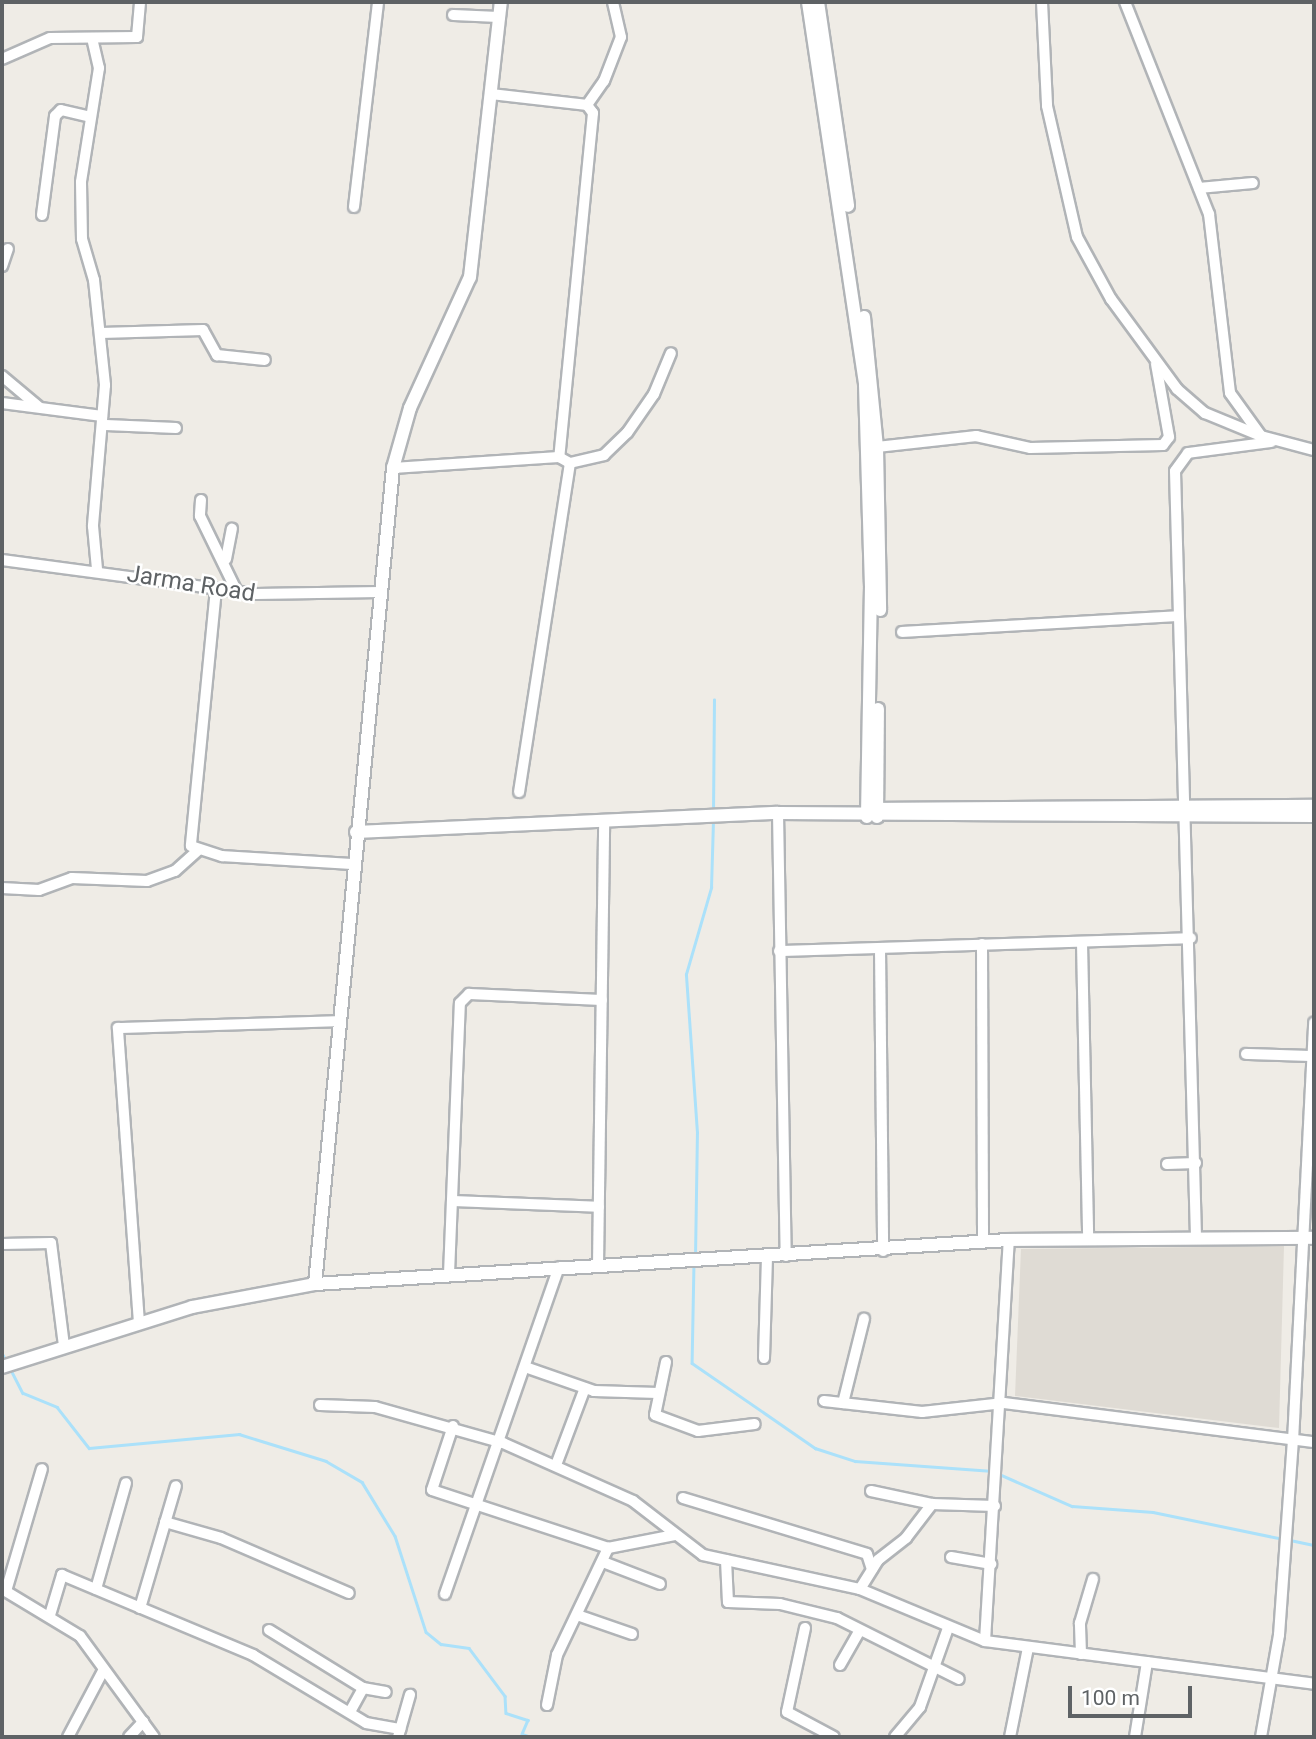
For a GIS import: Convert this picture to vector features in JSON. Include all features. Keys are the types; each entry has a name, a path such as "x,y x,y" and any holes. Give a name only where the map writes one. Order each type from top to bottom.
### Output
{"street":[{"path":"2,59 50,38 137,37 140,2"},
{"path":"354,206 378,2"},
{"path":"316,1284 351,864 393,468 410,408 466,292 500,2"},
{"path":"587,105 604,81 621,37 613,2"},
{"path":"808,2 865,385 871,586 872,813"},
{"path":"818,2 874,384 877,447 872,781 847,812"},
{"path":"1042,2 1047,106 1062,192 1094,268 1156,363 1205,413 1271,442"},
{"path":"1125,2 1199,188 1216,240 1230,393 1261,436"},
{"path":"453,15 499,17"},
{"path":"92,38 99,68 88,116 82,239 101,333 104,420 93,526 97,569"},
{"path":"491,94 587,105 593,113 559,457"},
{"path":"42,215 55,116 61,110 88,116"},
{"path":"1199,188 1253,183"},
{"path":"2,267 8,249"},
{"path":"101,333 203,330 217,355 265,360"},
{"path":"393,468 559,457 570,463 604,455 627,433 654,394 671,353"},
{"path":"877,447 976,436 1030,448 1163,445 1169,438 1156,363"},
{"path":"2,376 40,407"},
{"path":"2,403 40,407 104,420 176,428"},
{"path":"1196,1237 1191,938 1177,616 1176,464 1188,453 1271,442 1314,450"},
{"path":"519,792 570,463"},
{"path":"201,500 200,516 226,559 237,592"},
{"path":"226,559 232,529"},
{"name":"Jarma Road","path":"2,560 97,569 237,592 380,592"},
{"path":"197,851 187,836 216,589"},
{"path":"902,632 1177,616"},
{"path":"872,781 900,808"},
{"path":"356,832 778,813 1187,812 1314,806"},
{"path":"872,813 900,808 1314,816"},
{"path":"778,813 786,1256"},
{"path":"598,1265 604,821"},
{"path":"2,888 38,890 72,878 147,881 174,871 197,851 351,864"},
{"path":"779,950 1191,938"},
{"path":"1083,943 1088,1238"},
{"path":"982,944 983,1242"},
{"path":"880,948 883,1251"},
{"path":"449,1274 458,1010 463,998 602,1000"},
{"path":"139,1323 113,1039 118,1028 338,1021"},
{"path":"1261,1737 1274,1678 1311,1238 1314,1023"},
{"path":"1246,1054 1313,1056"},
{"path":"1167,1164 1196,1163"},
{"path":"452,1201 599,1207"},
{"path":"2,1367 139,1323 316,1284 559,1267 883,1251 1009,1240 1311,1238"},
{"path":"985,1641 1004,1404 1009,1240"},
{"path":"2,1244 51,1244 64,1346"},
{"path":"764,1358 767,1257"},
{"path":"445,1594 503,1443 559,1267"},
{"path":"843,1403 864,1319"},
{"path":"666,1362 655,1415 698,1431 755,1424"},
{"path":"528,1368 585,1388 658,1393"},
{"path":"556,1465 585,1388"},
{"path":"824,1401 922,1412 1004,1404 1314,1442"},
{"path":"320,1405 375,1407 453,1426 503,1443 645,1508 703,1555 860,1589 948,1628 985,1641 1314,1684"},
{"path":"453,1426 432,1488 478,1508 607,1548 675,1535"},
{"path":"42,1469 4,1590 50,1615 80,1636 103,1671 154,1737"},
{"path":"96,1589 126,1483"},
{"path":"140,1608 176,1486"},
{"path":"871,1491 932,1504 995,1506"},
{"path":"683,1498 867,1554 872,1569"},
{"path":"860,1589 872,1569 932,1504"},
{"path":"165,1522 221,1538 349,1593"},
{"path":"547,1705 554,1663 580,1616 607,1548"},
{"path":"951,1557 991,1564"},
{"path":"726,1560 728,1602 780,1604 860,1630 959,1679"},
{"path":"603,1562 660,1584"},
{"path":"50,1615 62,1575 253,1655 351,1710 369,1724 399,1733 410,1695"},
{"path":"1081,1654 1080,1620 1093,1578"},
{"path":"580,1616 632,1634"},
{"path":"806,1628 787,1712 834,1737"},
{"path":"895,1737 920,1707 948,1628"},
{"path":"269,1630 363,1688 386,1692"},
{"path":"840,1665 860,1630"},
{"path":"1010,1737 1028,1648"},
{"path":"1135,1737 1147,1662"},
{"path":"68,1737 103,1671"},
{"path":"351,1710 363,1688"},
{"path":"129,1737 143,1722"}],"shaded area":[{"path":"1284,1246 1279,1428 1015,1396 1021,1249"}],"waterway":[{"path":"713,813 714,700"},
{"path":"695,1257 697,1133 686,974 711,888 713,820"},
{"path":"694,1263 692,1363 815,1448 855,1461 993,1471"},
{"path":"2,1353 7,1362"},
{"path":"10,1368 23,1393 57,1407 89,1448 239,1434 326,1461 362,1482 395,1536 426,1632 441,1644 469,1648 505,1696 506,1713 528,1720 522,1734 531,1737"},
{"path":"999,1474 1072,1506 1153,1512 1283,1539"},
{"path":"1290,1540 1314,1545"}]}
